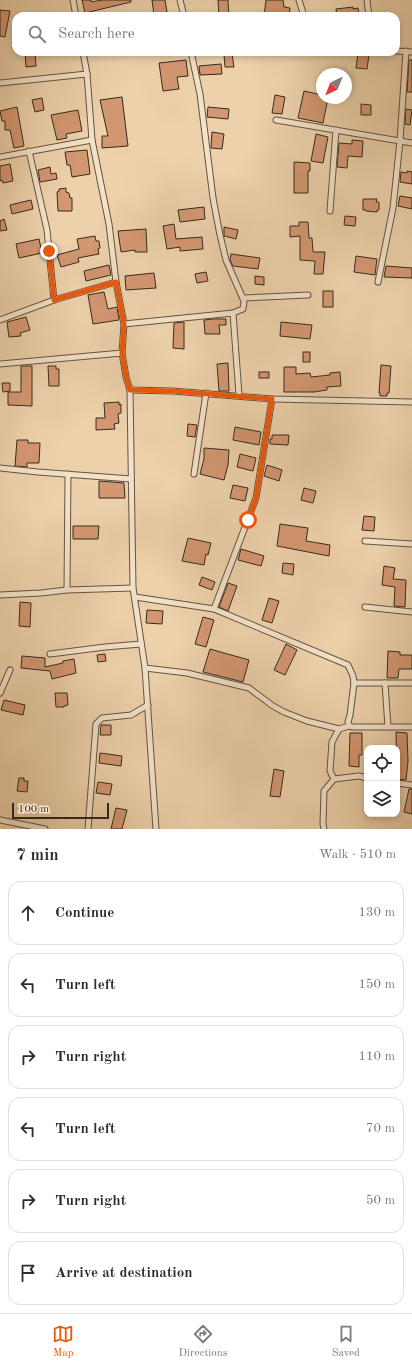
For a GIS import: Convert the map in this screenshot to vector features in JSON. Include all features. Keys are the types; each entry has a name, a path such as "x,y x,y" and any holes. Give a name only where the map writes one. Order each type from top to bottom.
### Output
{"street":[{"path":"73,0 75,12"},
{"path":"180,0 183,12"},
{"path":"299,0 303,12"},
{"path":"367,0 368,12"},
{"path":"400,51 412,52"},
{"path":"378,282 393,208 400,141 406,51"},
{"path":"84,56 87,74 92,140 109,224 116,282 124,324 122,353 130,390 133,588 146,668 156,829"},
{"path":"124,324 233,313 243,309 243,298 226,260 220,236 213,198 200,94 193,56"},
{"path":"0,83 87,74"},
{"path":"276,120 412,143"},
{"path":"330,211 336,130"},
{"path":"0,157 92,140"},
{"path":"29,151 47,230 54,300"},
{"path":"0,320 54,300 116,282"},
{"path":"243,298 308,295"},
{"path":"233,313 239,395"},
{"path":"0,364 122,353"},
{"path":"130,390 239,395 272,399 412,402"},
{"path":"194,474 206,393"},
{"path":"214,609 256,498 272,399"},
{"path":"0,468 131,479"},
{"path":"67,590 68,474"},
{"path":"365,541 412,544"},
{"path":"0,595 41,594 67,590 133,588"},
{"path":"135,597 214,609 348,665 353,676 354,683 348,722 349,726"},
{"path":"365,607 412,612"},
{"path":"50,654 141,644"},
{"path":"146,668 187,673 249,688 273,706 284,712 307,721 339,729 349,726 353,728 412,727"},
{"path":"0,693 10,670"},
{"path":"354,683 412,683"},
{"path":"385,683 388,727"},
{"path":"88,829 96,724 102,718 131,715 148,705"},
{"path":"334,779 330,772 332,742 339,729"},
{"path":"324,829 324,791 334,779 359,776 364,777"},
{"path":"400,783 412,785"},
{"path":"0,820 45,829"}],"building":[{"path":"82,0 91,0 91,2 102,0 131,0 131,2 85,12"},
{"path":"152,0 165,0 167,12 154,12"},
{"path":"218,0 228,0 229,12 219,12"},
{"path":"266,0 283,0 284,7 290,8 290,12 264,12"},
{"path":"353,7 353,9 358,8 358,12 336,12 336,9"},
{"path":"0,10 10,11 5,37 0,36"},
{"path":"25,56 35,56 36,66 26,67"},
{"path":"224,56 232,56 234,67 225,67"},
{"path":"358,56 369,56 367,69 356,68"},
{"path":"186,60 188,76 177,77 179,89 163,91 159,63"},
{"path":"409,60 412,60 412,92 407,92"},
{"path":"221,64 222,74 200,75 199,66"},
{"path":"304,91 316,94 316,104 327,104 323,123 298,118"},
{"path":"275,95 285,97 282,114 272,113"},
{"path":"122,97 128,146 102,148 102,136 108,136 100,100"},
{"path":"42,98 44,110 35,112 32,100"},
{"path":"361,104 371,105 371,115 361,115"},
{"path":"17,107 24,146 14,148 10,130 5,130 5,121 2,121 0,111"},
{"path":"208,107 229,109 228,119 207,117"},
{"path":"406,109 412,110 410,125 405,124"},
{"path":"78,110 82,131 66,134 67,138 57,140 51,115"},
{"path":"212,132 224,134 222,149 211,148"},
{"path":"316,134 328,137 323,163 311,161"},
{"path":"352,140 363,141 362,157 348,156 347,168 337,167 339,143 352,144"},
{"path":"87,150 90,174 72,177 70,165 67,165 65,152"},
{"path":"294,162 310,163 310,171 308,171 308,193 294,193"},
{"path":"10,164 13,181 3,183 2,180 0,181 0,166"},
{"path":"50,167 51,174 56,173 57,179 40,182 38,170"},
{"path":"407,171 412,172 412,184 400,182 401,172 407,173"},
{"path":"66,188 66,192 69,193 70,198 72,198 72,211 58,211 57,192 59,189"},
{"path":"400,196 412,198 412,209 398,206"},
{"path":"363,199 377,199 376,202 379,202 379,210 377,210 377,212 363,210"},
{"path":"31,200 33,209 12,214 10,205"},
{"path":"204,207 205,219 180,222 178,210"},
{"path":"345,216 356,217 355,226 344,225"},
{"path":"4,219 7,230 0,231 0,221"},
{"path":"299,222 308,222 309,238 312,238 313,252 325,252 323,274 314,274 315,261 300,260 300,236 290,237 290,226 299,226"},
{"path":"174,224 176,239 202,237 203,249 180,251 180,247 167,249 163,226"},
{"path":"224,227 238,230 236,239 224,236"},
{"path":"146,229 147,252 135,252 135,250 121,252 118,231"},
{"path":"95,236 96,241 99,241 99,254 78,258 79,262 61,267 57,255 79,249 77,239"},
{"path":"39,239 42,253 19,258 16,244"},
{"path":"231,254 260,258 258,269 233,266 230,260"},
{"path":"356,256 377,259 375,275 354,272"},
{"path":"109,265 111,275 86,281 84,271"},
{"path":"386,266 412,268 412,278 384,277"},
{"path":"206,272 208,281 197,283 195,274"},
{"path":"154,273 156,288 126,290 125,276"},
{"path":"255,276 264,277 264,285 255,284"},
{"path":"323,291 333,291 333,307 323,307"},
{"path":"104,292 108,309 117,307 119,320 93,324 88,295"},
{"path":"26,317 30,330 20,333 21,336 9,337 7,322"},
{"path":"226,319 226,325 219,325 220,334 205,334 204,320"},
{"path":"184,322 184,349 173,348 174,323"},
{"path":"281,322 312,325 310,339 280,336"},
{"path":"303,352 310,352 310,362 303,362"},
{"path":"228,363 229,391 219,391 217,364"},
{"path":"381,365 391,366 389,393 387,393 387,396 380,396 379,393"},
{"path":"21,366 32,366 32,406 8,405 8,392 21,392"},
{"path":"48,366 56,366 56,369 59,369 59,386 49,386"},
{"path":"284,367 296,367 296,374 310,373 311,377 330,375 330,373 340,372 341,386 327,387 327,390 314,392 284,392"},
{"path":"259,372 269,372 269,378 259,378"},
{"path":"2,383 10,383 10,391 3,392"},
{"path":"119,402 119,405 121,404 121,413 118,414 119,423 114,424 115,429 96,430 96,418 105,418 104,403"},
{"path":"188,424 197,425 195,437 187,436"},
{"path":"235,427 261,432 259,445 233,440"},
{"path":"272,435 289,435 288,445 270,444"},
{"path":"17,440 28,440 28,443 40,443 39,463 27,463 27,467 15,466"},
{"path":"204,448 229,450 228,465 224,480 200,474 204,459"},
{"path":"240,454 256,458 253,471 237,467"},
{"path":"267,465 282,470 279,481 264,476"},
{"path":"99,481 124,483 125,498 99,498"},
{"path":"233,485 248,488 245,501 230,498"},
{"path":"304,488 316,491 313,503 301,500"},
{"path":"364,516 375,517 374,531 362,530"},
{"path":"280,524 308,528 306,541 330,545 329,556 277,546"},
{"path":"73,526 99,526 98,539 73,539"},
{"path":"188,538 211,543 208,555 206,554 204,565 182,561"},
{"path":"241,549 264,556 261,566 238,560"},
{"path":"283,563 294,564 293,575 282,573"},
{"path":"384,566 395,568 393,579 406,580 405,607 394,606 395,587 382,585"},
{"path":"202,577 215,582 212,590 199,585"},
{"path":"228,583 237,586 228,611 219,607"},
{"path":"269,598 279,601 272,623 262,620"},
{"path":"20,602 31,603 30,627 19,626"},
{"path":"147,610 163,611 162,624 146,623"},
{"path":"203,617 214,620 206,647 195,644"},
{"path":"286,644 297,650 285,675 274,670"},
{"path":"210,649 249,660 243,682 203,672"},
{"path":"388,651 400,652 400,655 412,655 412,669 399,669 398,678 387,678"},
{"path":"105,654 106,661 98,662 97,655"},
{"path":"22,656 45,658 45,667 74,659 76,673 52,679 50,671 21,668"},
{"path":"55,693 67,693 68,705 64,707 56,707"},
{"path":"4,700 25,705 23,715 1,710"},
{"path":"101,725 111,725 111,735 100,735"},
{"path":"396,732 407,733 408,761 406,780 400,779 400,745 396,745"},
{"path":"350,733 362,733 362,755 359,755 359,767 349,766"},
{"path":"100,753 122,756 121,766 99,763"},
{"path":"274,769 284,771 280,797 270,796"},
{"path":"19,778 24,778 24,781 28,781 27,792 17,791"},
{"path":"98,782 112,784 110,795 96,793"},
{"path":"409,789 412,789 412,814 404,812"},
{"path":"116,808 127,810 122,829 111,829"}],"route":[{"path":"49,251 54,300 116,282 124,324 122,353 130,390 239,395 272,399 256,498 248,520"}]}
